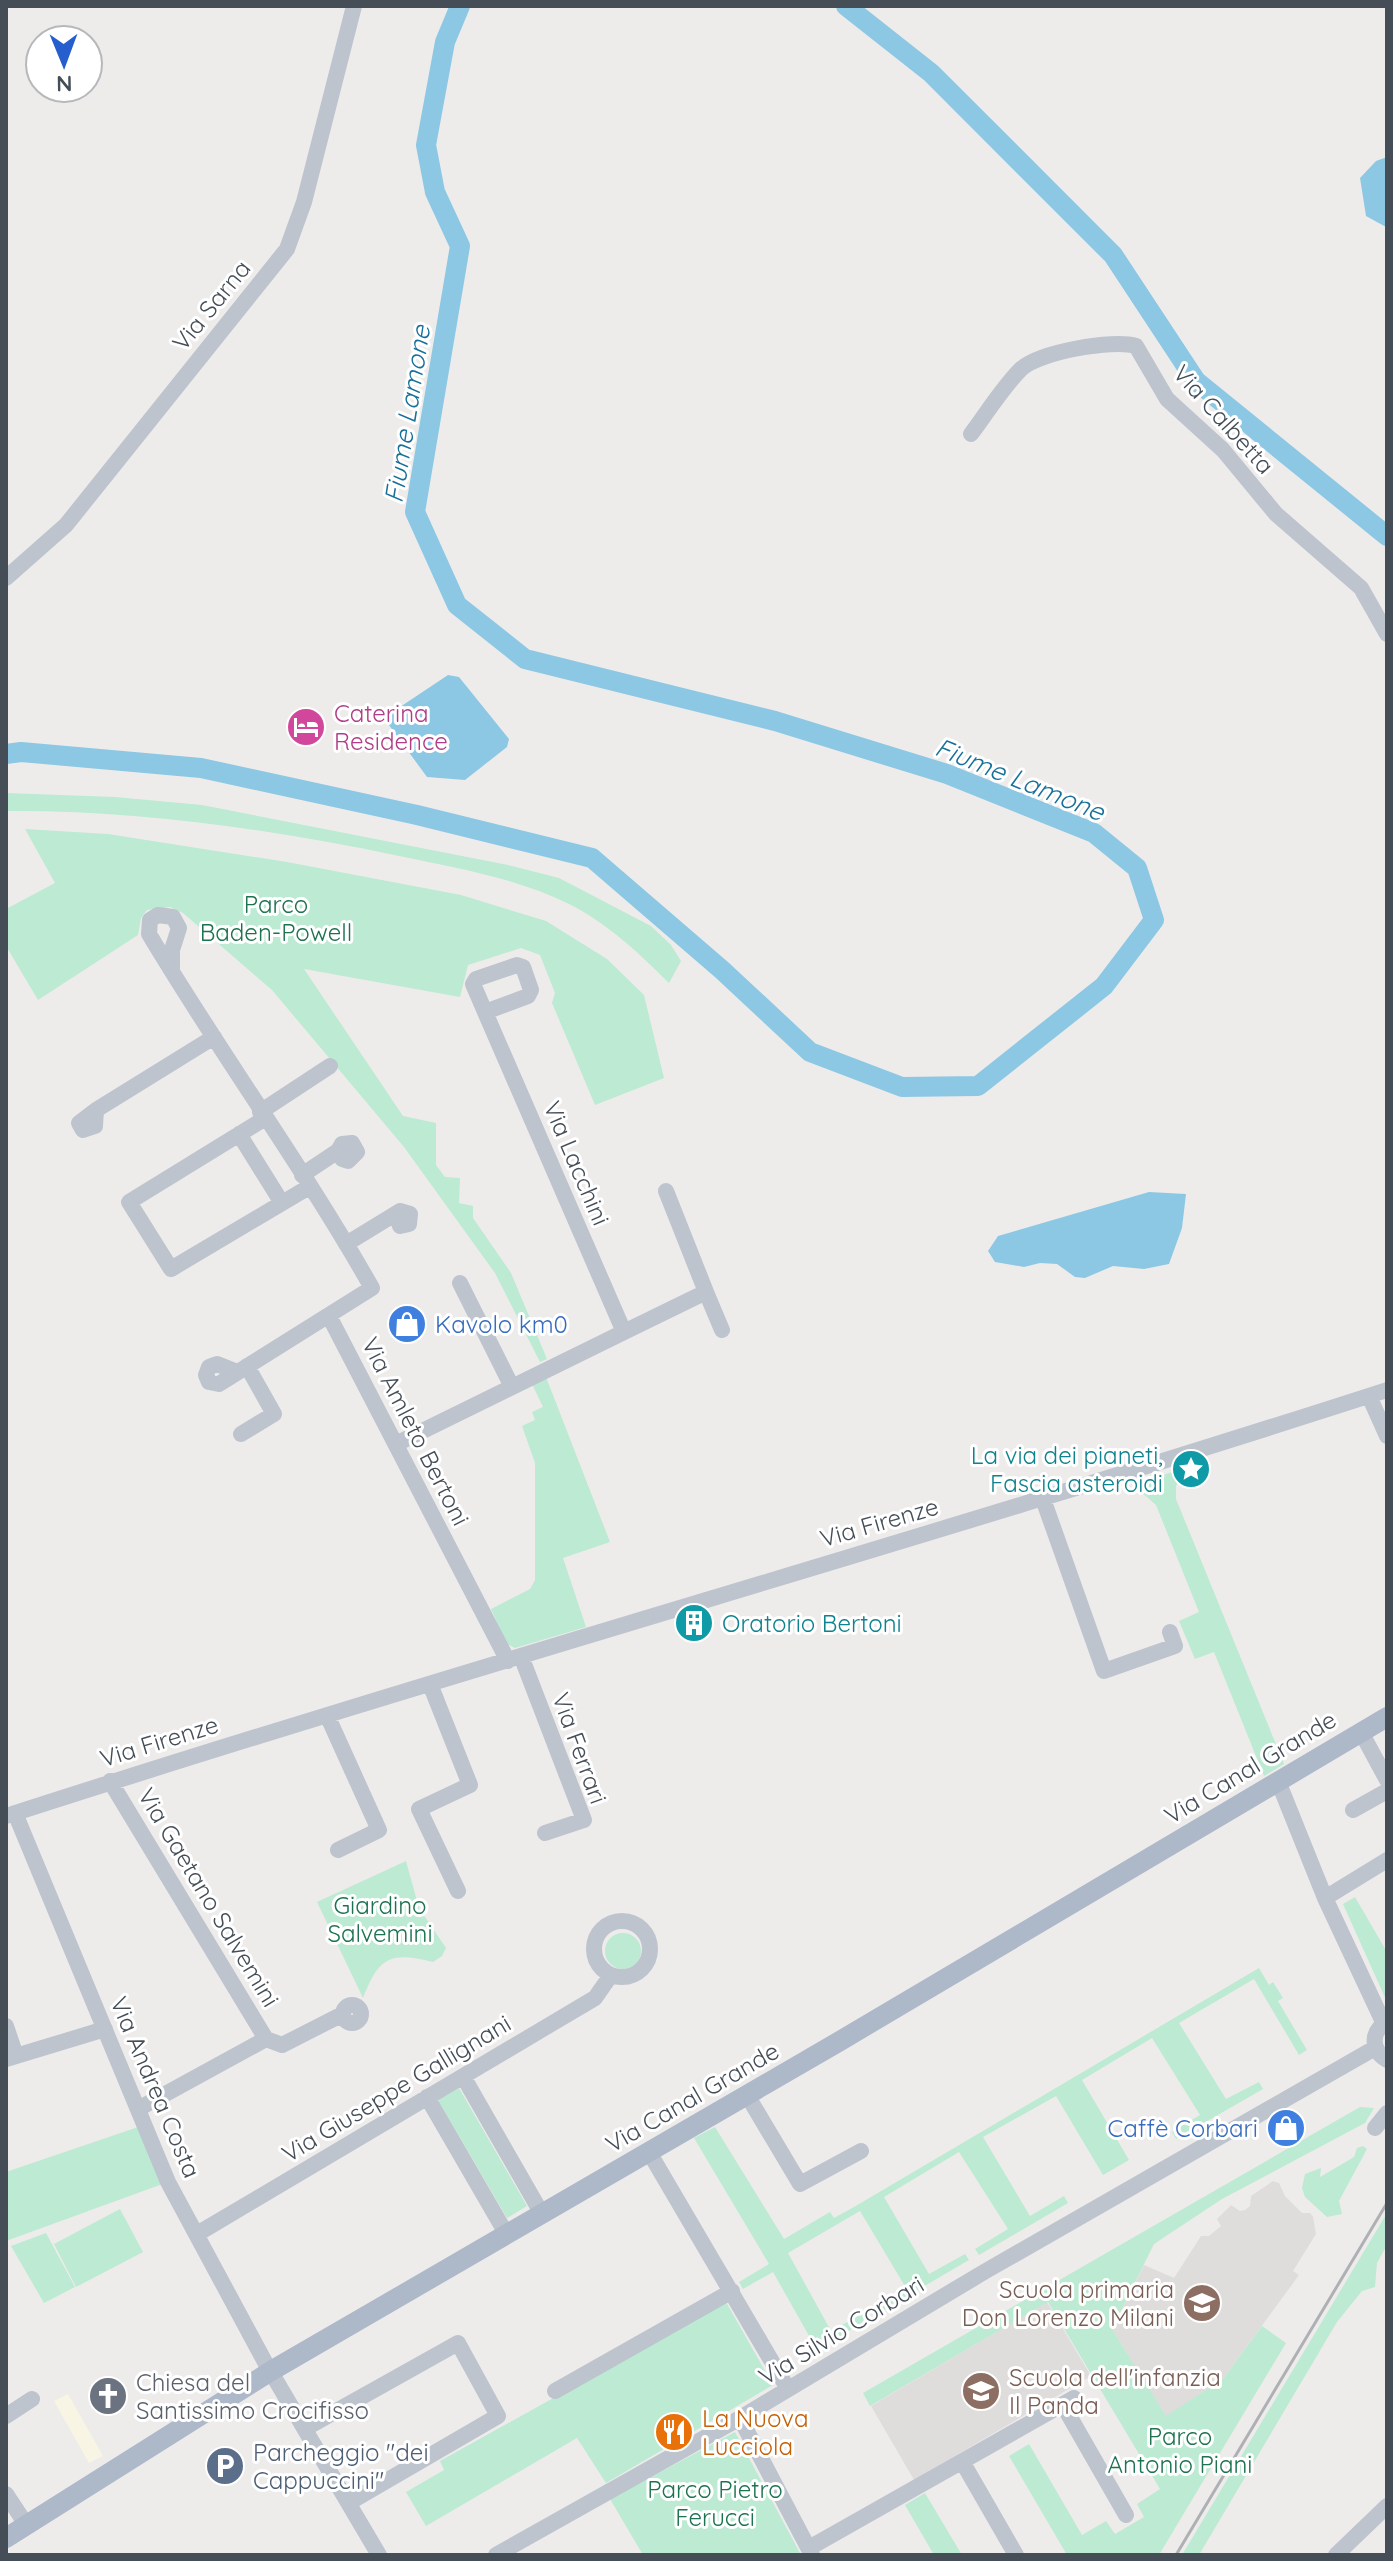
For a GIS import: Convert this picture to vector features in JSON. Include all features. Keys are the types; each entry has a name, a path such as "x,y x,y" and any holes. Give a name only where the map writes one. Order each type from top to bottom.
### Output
{"main road":[{"name":"Via Canal Grande","path":"6,2538 271,2371 747,2095 1387,1717"}],"street":[{"name":"Via Sarna","path":"6,578 66,525 287,249 304,202 354,6"},
{"name":"Via Calbetta","path":"971,434 1023,367 1038,359 1083,347 1120,341 1136,346 1167,399 1223,450 1276,514 1361,588 1387,634"},
{"path":"172,971 172,950 179,928 173,917 158,915 147,927 158,950 372,1288 242,1369 274,1414 241,1434"},
{"name":"Via Lacchini","path":"485,1012 624,1332"},
{"path":"96,1110 214,1037"},
{"path":"330,1066 239,1134 129,1202 171,1269 282,1203 338,1151"},
{"path":"239,1134 282,1203"},
{"path":"666,1191 722,1330"},
{"path":"346,1244 396,1214"},
{"path":"460,1283 512,1387"},
{"path":"396,1444 706,1292"},
{"name":"Via Amleto Bertoni","path":"329,1316 514,1658"},
{"name":"Via Firenze","path":"10,1814 1043,1499 1387,1390"},
{"path":"1369,1396 1387,1436"},
{"path":"1043,1499 1104,1671 1175,1646"},
{"name":"Via Ferrari","path":"514,1658 584,1820 545,1833"},
{"path":"430,1684 470,1785 419,1809 458,1891"},
{"path":"327,1715 379,1830 338,1850"},
{"path":"1361,1732 1387,1780"},
{"name":"Via Gaetano Salvemini","path":"110,1781 266,2039 282,2045 343,2014"},
{"name":"Via Silvio Corbari","path":"496,2555 522,2549 788,2389 1381,2054 1376,2031 1386,2023 1325,1898 1278,1781"},
{"path":"1353,1810 1387,1791"},
{"name":"Via Andrea Costa","path":"10,1814 105,2029 168,2182 271,2371 379,2555"},
{"path":"1325,1898 1385,1865"},
{"name":"Via Giuseppe Gallignani","path":"197,2234 595,1998 611,1975"},
{"path":"6,2026 11,2058 105,2029"},
{"name":"Via Gaetano Salvemini","path":"138,2109 266,2039"},
{"path":"464,2078 542,2214"},
{"path":"747,2095 800,2184 861,2151"},
{"path":"427,2097 507,2235"},
{"path":"1375,2128 1387,2113"},
{"path":"649,2152 788,2389"},
{"path":"555,2391 732,2291"},
{"path":"306,2428 458,2343 498,2416 350,2502"},
{"path":"6,2416 32,2399"},
{"path":"740,2418 810,2552 1069,2402 1126,2515"},
{"path":"963,2463 1016,2555"},
{"path":"6,2494 27,2526"},
{"path":"1336,2555 1387,2506"}],"shaded area":[{"name":"Scuola primaria Don Lorenzo Milani","path":"1273,2181 1279,2183 1285,2196 1302,2213 1310,2213 1313,2217 1316,2234 1293,2271 1299,2275 1223,2379 1166,2417 1112,2329 1144,2265 1174,2278 1201,2236 1209,2236 1221,2226 1217,2219 1231,2205 1240,2211 1245,2210 1250,2206 1251,2196"},
{"name":"Scuola dell'infanzia Il Panda","path":"1047,2302 1091,2376 914,2480 871,2406"},
{"path":"68,2394 103,2456 89,2463 54,2401"}],"green space":[{"path":"6,793 115,797 202,805 508,865 559,878 651,926 671,945 681,961 669,983 622,939 583,912 529,887 486,875 350,846 204,823 105,814 6,811"},
{"name":"Parco Baden-Powell","path":"25,829 108,834 287,862 461,895 546,921 607,959 644,995 664,1078 595,1105 552,1003 555,993 540,955 521,948 468,965 460,997 304,969 403,1116 436,1123 436,1165 445,1177 460,1178 459,1203 473,1206 473,1218 511,1273 547,1359 540,1362 495,1273 404,1147 272,990 183,913 170,907 147,910 141,918 138,935 38,1000 6,946 6,909 55,883"},
{"path":"546,1377 610,1542 563,1558 586,1627 515,1648 507,1644 491,1609 530,1589 535,1580 535,1463 522,1426 535,1420 532,1412 543,1407 532,1384"},
{"path":"1187,1467 1176,1486 1176,1499 1284,1764 1264,1776 1214,1652 1195,1659 1179,1621 1199,1612 1156,1505 1133,1485"},
{"name":"Giardino Salvemini","path":"406,1861 419,1908 446,1948 442,1956 433,1962 406,1957 388,1960 375,1974 363,1998 317,1902"},
{"path":"1355,1897 1387,1952 1387,2002 1343,1904"},
{"path":"623,1933 636,1938 641,1951 636,1964 623,1969 610,1964 605,1951 610,1938"},
{"path":"1259,1968 1269,1985 1273,1982 1283,1998 1278,2001 1307,2050 1299,2055 1254,1979 1179,2023 1226,2099 1259,2082 1263,2089 1176,2139 1172,2132 1200,2115 1152,2038 1082,2080 1129,2160 1103,2175 1056,2096 983,2137 1030,2216 1064,2196 1068,2203 979,2255 975,2249 1008,2229 959,2152 884,2197 929,2274 965,2254 969,2260 880,2312 876,2306 906,2288 860,2211 788,2253 831,2331 866,2312 870,2318 817,2350 773,2272 743,2289 739,2282 769,2264 694,2138 715,2127 784,2239 830,2212 834,2218 854,2207"},
{"path":"459,2088 527,2206 507,2218 438,2100"},
{"name":"Parco Antonio Piani","path":"1360,2107 1374,2108 1365,2123 1222,2199 1154,2244 1112,2329 1166,2416 1223,2379 1262,2326 1286,2343 1159,2555 1067,2555 1009,2456 1029,2444 1082,2535 1106,2521 1115,2534 1144,2517 1137,2504 1160,2489 1048,2302 870,2406 863,2393"},
{"path":"144,2125 168,2182 6,2241 6,2172"},
{"path":"1363,2146 1367,2149 1339,2201 1342,2214 1327,2217 1305,2197 1302,2188 1305,2174 1321,2168 1320,2177 1354,2157 1357,2148"},
{"path":"120,2209 143,2252 76,2287 54,2244"},
{"path":"1387,2213 1387,2245 1377,2263 1375,2287 1362,2291 1337,2322 1199,2555 1182,2555"},
{"path":"46,2233 75,2287 44,2303 11,2246"},
{"path":"726,2302 773,2385 606,2483 577,2438 426,2526 406,2492 444,2470 440,2461"},
{"name":"Parco Pietro Ferucci","path":"735,2432 801,2555 643,2555 610,2499"},
{"path":"925,2493 962,2555 934,2555 905,2505"}],"water":[{"path":"1387,157 1386,227 1366,216 1360,178 1376,161"},
{"path":"448,675 459,677 509,739 507,747 465,780 427,777 386,721 388,715"},
{"path":"1149,1192 1186,1194 1182,1228 1169,1264 1144,1269 1113,1266 1085,1278 1075,1277 1057,1264 1040,1263 1024,1267 995,1262 988,1251 998,1236"}],"waterway":[{"name":"Fiume Lamone","path":"6,754 21,752 201,768 417,815 592,858 722,970 810,1052 902,1087 978,1086 1104,986 1154,920 1137,868 1094,833 947,774 775,721 525,659 457,605 415,512 460,246 435,192 426,145 445,42 460,6"},
{"name":"Fiume Lamone","path":"846,6 931,73 1113,255 1196,381 1387,536"}],"railway":[{"path":"1176,2555 1387,2203"}],"place":[{"name":"Caterina Residence","path":"306,727"},
{"name":"Kavolo km0","path":"407,1324"},
{"name":"La via dei pianeti, Fascia asteroidi","path":"1191,1469"},
{"name":"Oratorio Bertoni","path":"694,1623"},
{"name":"Caffè Corbari","path":"1286,2128"},
{"name":"Scuola primaria Don Lorenzo Milani","path":"1202,2303"},
{"name":"Scuola dell'infanzia Il Panda","path":"981,2391"},
{"name":"Chiesa del Santissimo Crocifisso","path":"108,2396"},
{"name":"La Nuova Lucciola","path":"674,2432"},
{"name":"Parcheggio \"dei Cappuccini\"","path":"225,2466"}]}
